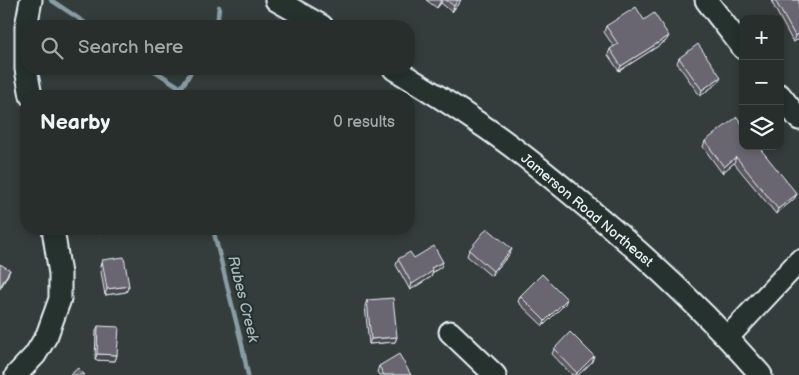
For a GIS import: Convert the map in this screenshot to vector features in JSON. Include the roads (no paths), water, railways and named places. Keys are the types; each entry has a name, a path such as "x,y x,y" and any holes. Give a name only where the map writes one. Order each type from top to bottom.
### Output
{"street":[{"path":"27,20 31,0"},
{"path":"276,0 311,20"},
{"path":"706,0 739,43"},
{"path":"27,75 30,90"},
{"name":"Jamerson Road Northeast","path":"399,75 413,90"},
{"name":"Jamerson Road Northeast","path":"415,92 478,122 546,174 656,267 728,337 761,375"},
{"path":"784,100 799,119"},
{"path":"16,375 35,355 47,335 60,299 60,274 54,235"},
{"path":"728,337 799,261"},
{"path":"450,332 495,375"}],"waterway":[{"name":"Rubes Creek","path":"51,0 81,20"},
{"path":"218,20 219,7"},
{"name":"Rubes Creek","path":"161,75 182,90"},
{"path":"181,88 189,75"},
{"name":"Rubes Creek","path":"214,235 248,375"}]}
